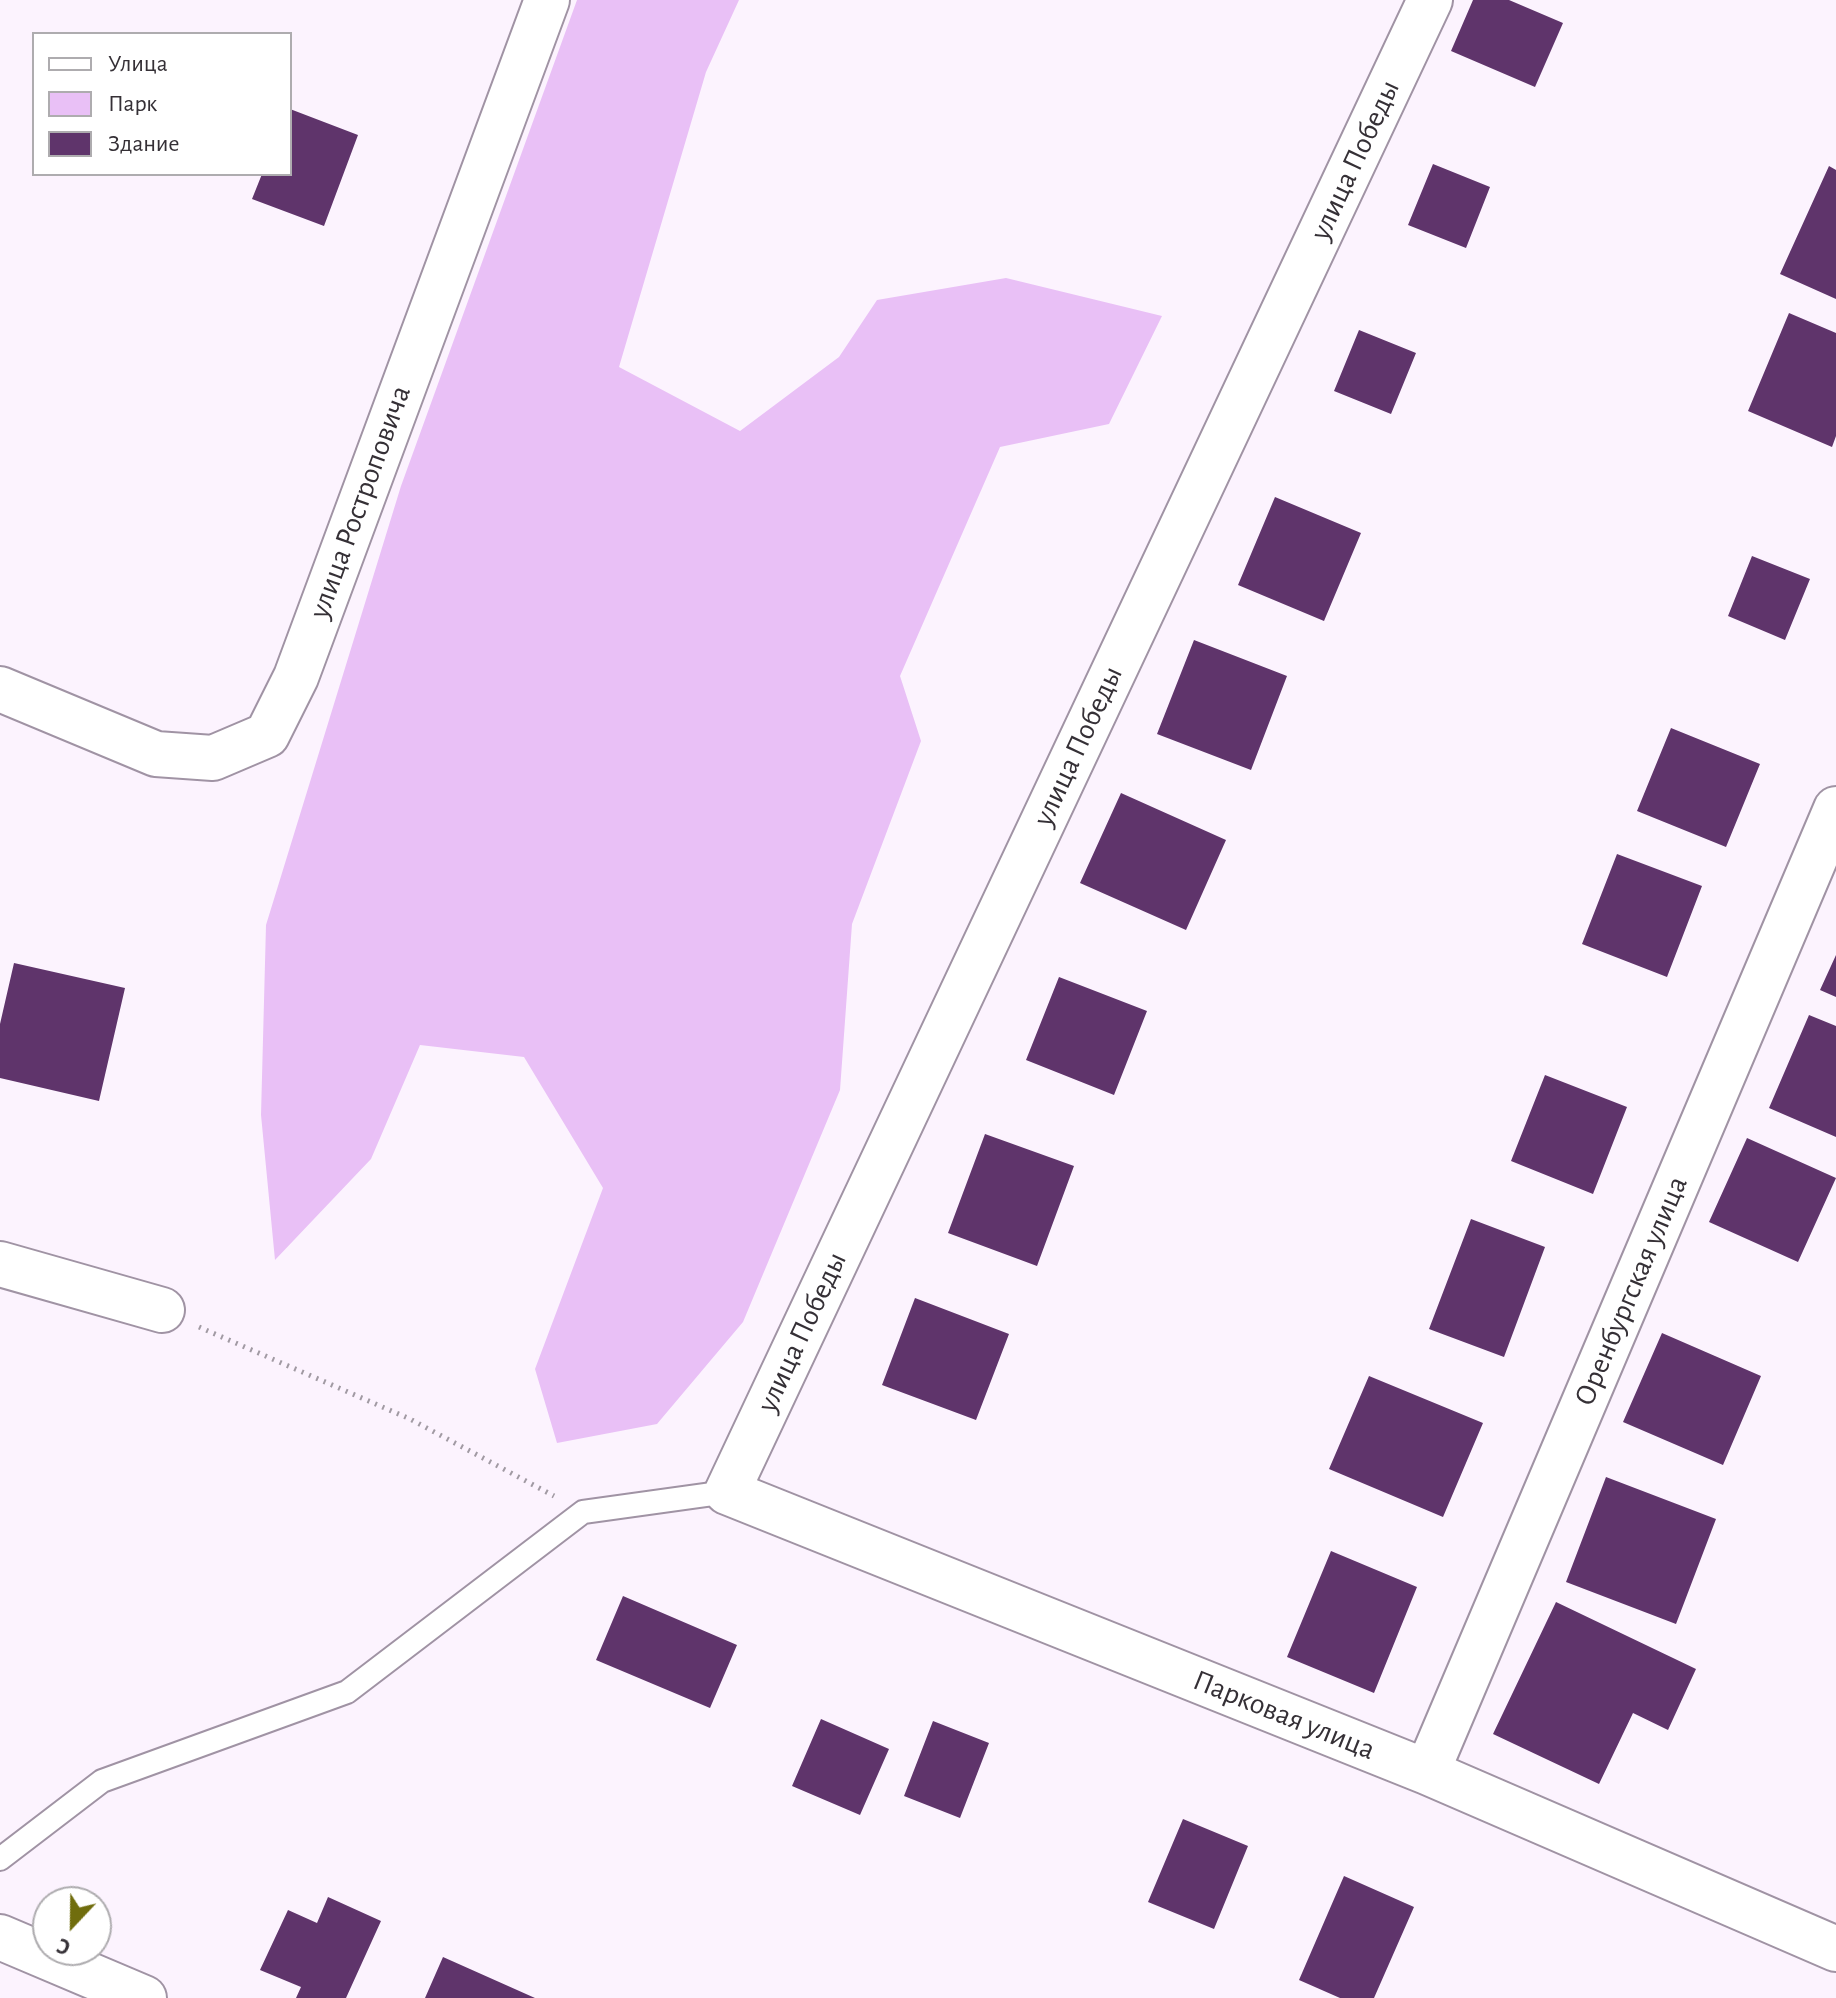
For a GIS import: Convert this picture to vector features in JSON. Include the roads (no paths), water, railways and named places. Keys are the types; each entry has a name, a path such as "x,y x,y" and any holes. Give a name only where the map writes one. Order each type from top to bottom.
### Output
{"street":[{"name":"улица Ростроповича","path":"0,689 156,754 213,758 267,735 296,677 547,0"},
{"name":"улица Победы","path":"727,1492 1430,0"},
{"name":"Оренбургская улица","path":"1427,1772 1836,809"},
{"path":"0,1264 162,1310"},
{"name":"Парковая улица","path":"727,1492 1427,1772 1836,1949"},
{"path":"0,1937 144,1998"}],"lane":[{"path":"0,1859 102,1781 347,1692 583,1512 727,1492"}]}
